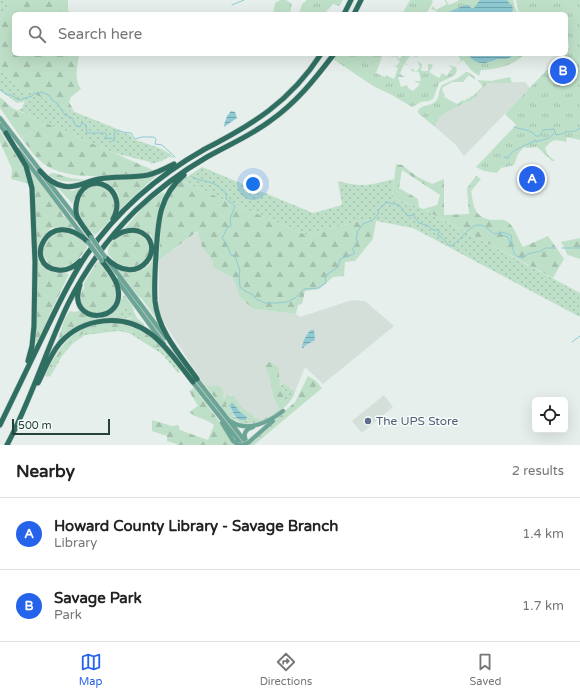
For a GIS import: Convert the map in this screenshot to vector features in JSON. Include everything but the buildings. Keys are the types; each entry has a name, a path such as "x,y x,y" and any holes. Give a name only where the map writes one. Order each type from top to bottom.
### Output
{"highway":[{"path":"344,12 350,0"},
{"path":"355,12 361,0"},
{"path":"40,171 56,184 71,187 101,179 152,174 244,128 273,108 298,84 319,56"},
{"path":"20,418 66,310 89,267 110,239 134,212 164,186 194,165 248,136 291,104 317,75 330,56"},
{"path":"304,90 318,76 333,56"},
{"path":"6,133 24,162 30,179 33,207 35,262 33,340 27,363 10,404"},
{"path":"195,380 164,330 156,310 154,293 160,215 167,195 179,179 232,144"},
{"path":"0,425 61,298 84,258 120,214 149,187 170,170 205,148"},
{"path":"89,239 79,220 76,212 76,205 83,190 87,186 95,183 104,184 109,188 114,193 117,202 114,216 102,235"},
{"path":"84,258 69,269 54,269 44,262 40,253 40,246 46,237 52,232 59,230 72,231 89,239"},
{"path":"104,259 118,267 129,270 142,266 147,262 150,256 151,250 149,240 139,232 126,231 119,233 110,239"},
{"path":"89,267 79,287 79,302 83,310 88,314 101,316 107,314 112,309 117,300 118,294 115,281 104,259"},
{"path":"7,445 50,359 60,343 73,332 95,322 120,321 146,330 160,341 195,380"}],"main road":[{"path":"0,118 242,445"},
{"path":"0,125 89,239"},
{"path":"213,404 231,421 240,426 265,423 283,411 248,444 239,444 231,439 213,404"},
{"path":"213,404 248,444"},
{"path":"248,444 244,436 246,430 252,427 266,425 275,420"}],"shaded area":[{"path":"525,82 530,88 464,156 455,144 434,126 442,115 464,103 471,101 488,83"},
{"path":"199,231 202,247 213,261 213,268 232,277 240,297 253,309 296,314 300,317 352,300 365,301 394,326 323,384 305,367 293,397 292,388 282,384 280,385 278,376 265,367 270,379 273,396 279,408 272,415 259,420 242,407 235,397 229,394 225,396 225,401 220,386 206,387 159,313 159,260"},
{"path":"384,395 393,407 362,433 352,421"}],"green space":[{"path":"0,0 7,0 8,11 0,19"},
{"path":"7,0 68,0 69,12 12,12 12,56 79,56 77,81 81,89 71,97 69,102 74,111 21,88 0,70 0,19 8,11"},
{"path":"280,0 286,0 292,4 290,12 273,12 275,3"},
{"path":"307,0 343,0 339,6 333,4 326,12 300,12 302,4"},
{"path":"410,0 432,0 433,2 427,12 403,12"},
{"path":"444,0 446,0 449,5 458,0 513,0 517,12 437,12 431,9 433,6 436,10 447,4"},
{"path":"516,0 580,0 580,140 567,137 566,142 554,140 550,143 545,148 547,154 555,161 552,161 537,147 524,147 518,154 514,165 501,168 497,173 484,171 476,167 516,125 505,114 560,56 568,56 568,12 520,12"},
{"path":"336,56 382,56 376,73 385,77 386,75 394,79 398,68 393,65 396,66 400,62 395,56 399,59 403,56 410,56 405,63 410,66 404,64 400,74 405,77 398,77 401,87 407,85 408,88 413,91 420,84 414,81 421,81 419,72 416,72 420,67 417,61 422,64 421,71 428,71 428,64 431,64 433,66 429,72 439,78 442,73 447,76 452,68 448,65 456,67 457,70 455,75 439,83 433,99 421,102 412,107 373,86 334,59"},
{"path":"458,56 522,56 505,66 481,70 479,76 471,70 463,60 456,64 461,60"},
{"path":"0,70 21,88 121,132 129,134 135,139 166,151 174,158 168,157 162,161 151,164 150,162 114,153 46,123 22,139 21,138 44,123 18,110 22,108 25,101 17,103 0,90"},
{"path":"466,72 475,77 475,80 469,75 463,82 452,82 442,88 445,95 444,97 457,104 463,100 465,101 467,98 469,99 483,86 477,80 491,81 510,77 512,83 488,83 471,101 464,103 442,115 434,126 418,113 418,110 421,108 436,101 442,85 458,78"},
{"path":"0,97 12,108 45,123 21,138 0,108"},
{"path":"46,123 153,170 139,174 91,176 74,175 53,169 40,161 22,139"},
{"path":"0,131 23,166 30,184 11,179 12,169 0,142"},
{"path":"396,164 402,165 416,176 432,184 444,179 444,215 469,214 467,188 476,176 481,179 471,191 474,207 478,214 487,219 503,220 508,222 523,247 548,236 564,259 553,278 423,209 437,205 440,195 402,170 399,188 418,199 419,207 392,198"},
{"path":"202,167 313,213 342,205 338,181 366,185 394,179 392,198 419,207 580,293 580,317 413,228 366,219 306,235 181,181"},
{"path":"30,170 59,206 63,216 67,218 74,226 73,228 51,228 40,240 39,262 53,271 69,274 38,341 35,342 37,290 36,212 35,195"},
{"path":"54,173 70,178 86,180 62,181 53,178 49,174"},
{"path":"155,175 155,177 119,210 118,193 113,187 104,182 126,178 130,180"},
{"path":"181,181 306,235 366,219 376,221 373,239 355,261 345,262 344,276 333,277 319,289 305,291 302,304 298,305 296,314 253,309 240,297 232,277 213,268 213,261 202,247 198,231 159,260 162,212 172,189"},
{"path":"94,184 108,188 113,196 115,205 115,210 110,220 95,235 87,227 79,211 79,200 81,195"},
{"path":"83,185 72,203 58,188 73,191"},
{"path":"163,192 166,195 159,215 155,317 118,270 130,272 138,271 148,266 151,262 154,246 151,235 141,230 125,228 148,202"},
{"path":"60,231 73,233 87,245 81,255 73,263 63,267 52,266 43,255 43,246 47,240"},
{"path":"135,232 143,237 147,242 149,258 132,267 122,266 108,254 110,244 125,234"},
{"path":"580,238 580,259 568,255 561,242"},
{"path":"97,262 101,264 115,281 117,292 114,305 101,315 84,308 81,301 84,283"},
{"path":"124,295 132,305 133,309 124,308 114,317 130,319 132,317 131,311 133,310 137,318 144,324 144,327 136,323 122,320 92,321 57,343 65,318 70,311 75,312 81,310 86,316 101,317 110,315 117,308"},
{"path":"124,308 133,308 134,311 133,310 131,318 117,318 114,316"},
{"path":"116,322 137,327 150,334 161,344 180,368 178,369 163,352 142,337 130,331 117,329 85,332 69,344 60,355 49,376 47,377 45,375 65,344 80,330 102,323"},
{"path":"117,329 129,331 151,342 164,353 180,372 178,373 162,354 129,333 118,331 85,335 72,344 62,356 50,377 49,376 60,355 69,344 85,332"},
{"path":"269,362 279,368 280,383 286,406 280,411 273,396 270,379 265,367"},
{"path":"308,376 316,381 322,388 254,445 250,445 249,443 295,402"},
{"path":"282,383 291,388 294,392 293,398 286,406 280,389"},
{"path":"206,386 220,386 223,391 224,400 227,394 235,397 242,407 254,416 254,420 250,421 250,418 240,412 233,403 228,403 226,405 232,416 241,424 232,421"},
{"path":"194,388 237,445 179,445 167,441 167,436 152,431 152,420 172,426 178,425 180,430 208,440 214,425 189,412 198,406 189,391"},
{"path":"231,403 234,417 247,419 247,417 250,419 255,418 254,416 259,420 272,415 279,408 280,411 264,422 243,424 232,418 226,405"}],"water":[{"path":"480,0 507,0 513,8 512,12 449,12 465,5 469,5 471,8 474,8"},
{"path":"470,56 512,56 507,59 497,59 485,63 474,61"},
{"path":"231,111 235,112 237,118 224,127 227,116"},
{"path":"311,330 314,330 315,340 302,349 307,334"},
{"path":"231,403 233,403 240,412 247,417 246,420 239,419 235,416 232,411"}],"waterway":[{"path":"232,5 244,0"},
{"path":"0,90 19,100 32,96 34,93 38,94 41,92 49,95 52,100 57,103 65,115 72,118 76,126 80,127 82,123 86,125 87,133 105,133 107,135 104,139 111,138 113,141 115,140 114,133 118,130 131,133 135,139 142,137 154,137 156,139 155,144 162,145 175,157"},
{"path":"514,127 529,131 536,136 540,136 543,130 554,129 556,135 580,128"},
{"path":"504,157 508,158 516,150 536,140 536,142 548,138 554,133"},
{"path":"191,176 217,185 227,194 226,199 235,206 230,219 231,226 228,227 222,238 231,255 235,256 240,271 240,287 252,294 256,299 265,303 287,302 295,298 304,289 318,288 326,283 325,276 338,267 340,259 354,254 352,249 358,243 356,238 357,232 363,224 373,220 378,214 379,209 386,202 399,205 408,216 413,215 419,223 429,226 433,230 438,230 440,232 437,234 450,246 474,226 479,225 484,226 495,234 502,232 511,235 514,253 519,257 523,258 528,254 541,251 545,248 556,248"},
{"path":"499,234 508,237 511,245"},
{"path":"562,248 580,248"},
{"path":"572,342 580,336"}],"place":[{"name":"Savage Park","path":"563,71"},
{"name":"Howard County Library - Savage Branch","path":"532,179"},
{"name":"The UPS Store","path":"368,421"}]}
